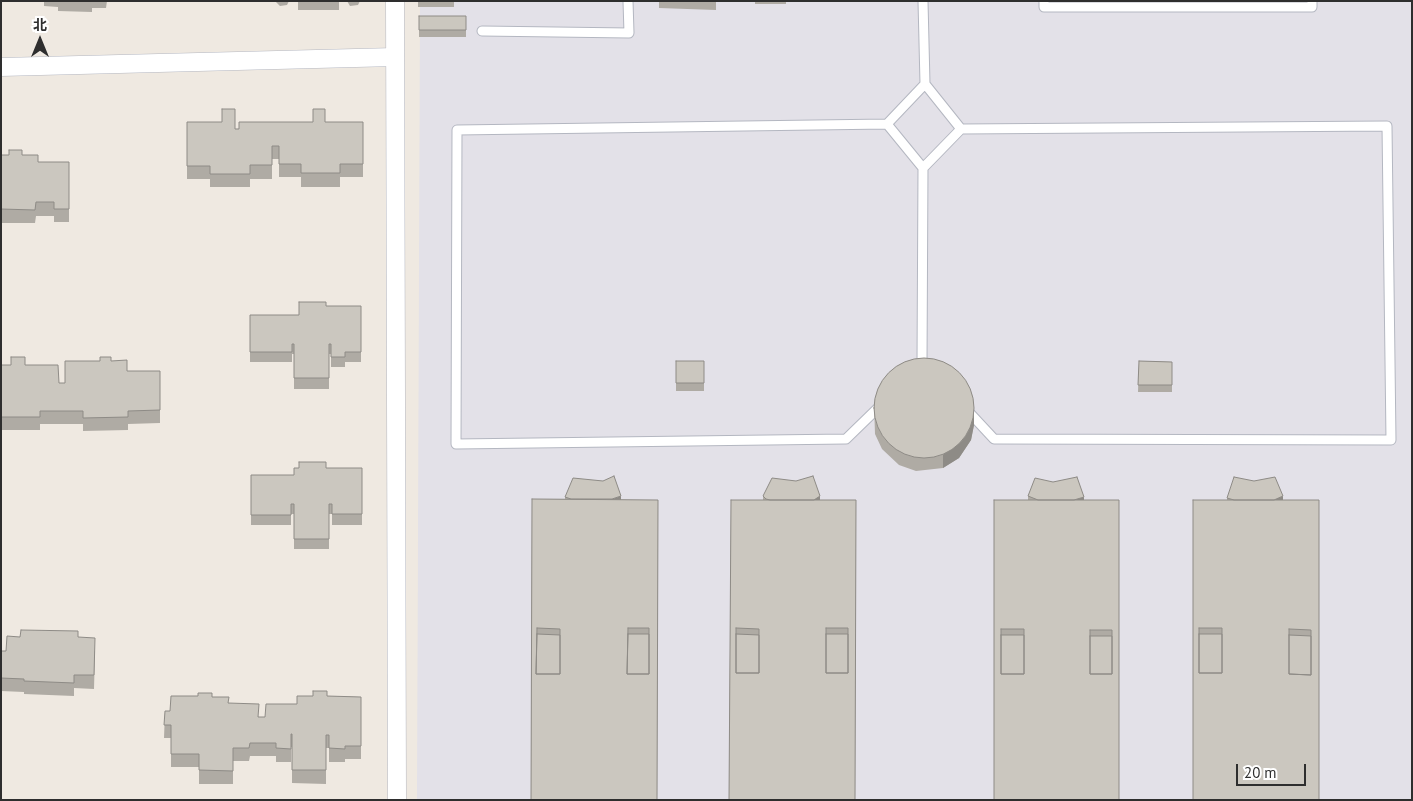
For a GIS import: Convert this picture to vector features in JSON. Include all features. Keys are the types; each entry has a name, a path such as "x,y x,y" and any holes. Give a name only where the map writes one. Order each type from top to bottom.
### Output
{"street":[{"path":"395,1 397,800"},
{"path":"1,67 395,56"}],"lane":[{"path":"482,31 629,32 628,1"},
{"path":"923,1 925,84 961,129"},
{"path":"1044,1 1044,8 1312,7 1312,1"},
{"path":"888,398 846,439 456,444 458,130 886,124 925,84"},
{"path":"886,124 923,168 926,367 916,370"},
{"path":"923,168 961,129 1388,126 1391,440 994,439 962,405"}],"shaded area":[{"path":"420,1 1412,1 1412,800 417,800"}],"building":[{"path":"419,16 466,16 466,30 419,30"},
{"path":"222,109 235,109 235,129 239,129 239,122 313,122 313,109 325,109 325,122 363,122 363,164 340,164 340,173 301,173 301,164 279,164 279,146 272,146 272,165 250,165 250,174 210,174 210,166 187,166 187,122 222,122"},
{"path":"9,150 22,150 22,155 38,155 38,162 69,162 69,209 54,209 54,202 36,202 35,210 1,209 1,155 9,155"},
{"path":"299,302 326,302 326,306 361,306 361,352 345,352 345,357 331,357 331,344 329,344 329,378 294,378 294,344 292,344 292,352 250,352 250,315 299,315"},
{"path":"11,357 25,357 25,365 58,365 59,383 65,383 65,361 100,361 100,357 111,357 111,361 127,360 127,371 160,371 160,410 128,411 128,417 83,418 83,411 40,411 40,417 1,417 1,365 11,365"},
{"path":"924,358 934,359 952,366 966,380 973,398 973,418 966,436 952,450 934,457 924,458 914,457 896,450 882,436 875,418 874,408 875,398 882,380 896,366 914,359"},
{"path":"676,361 704,361 704,383 676,383"},
{"path":"1139,361 1172,362 1172,385 1138,385"},
{"path":"299,462 326,462 326,468 362,468 362,514 332,514 332,504 329,504 329,539 294,539 294,504 291,504 291,515 251,515 251,475 294,475 294,468 299,468"},
{"path":"614,476 621,496 612,499 571,499 565,497 573,478 603,481"},
{"path":"813,476 820,496 814,500 770,500 763,496 772,478 796,481"},
{"path":"1077,477 1084,497 1074,500 1038,500 1028,496 1035,478 1053,482"},
{"path":"1234,477 1254,481 1275,477 1283,496 1274,500 1234,500 1227,498"},
{"path":"532,499 658,500 657,800 531,800","holes":["537,628 560,629 560,674 536,674","628,628 649,628 649,674 627,674"]},
{"path":"731,500 856,500 855,800 729,800","holes":["736,628 759,629 759,673 736,673","826,628 848,628 848,673 826,673"]},
{"path":"994,500 1119,500 1119,800 994,800","holes":["1001,629 1024,629 1024,674 1001,674","1090,630 1112,630 1112,674 1090,674"]},
{"path":"1193,500 1319,500 1319,800 1193,800","holes":["1199,628 1222,628 1222,673 1199,673","1289,629 1311,630 1311,675 1289,674"]},
{"path":"21,630 78,631 78,637 95,638 94,675 74,675 74,683 1,678 1,651 6,651 7,636 20,637"},
{"path":"537,634 560,635 560,674 536,674"},
{"path":"628,634 649,634 649,674 627,674"},
{"path":"736,634 759,635 759,673 736,673"},
{"path":"826,634 848,634 848,673 826,673"},
{"path":"1199,634 1222,634 1222,673 1199,673"},
{"path":"1001,635 1024,635 1024,674 1001,674"},
{"path":"1289,635 1311,636 1311,675 1289,674"},
{"path":"1090,636 1112,636 1112,674 1090,674"},
{"path":"313,691 327,691 327,696 361,697 361,746 345,746 345,749 329,748 329,735 326,735 326,770 292,770 292,734 291,749 276,748 276,743 250,743 249,748 233,748 233,771 199,770 199,754 171,754 171,725 164,725 165,711 170,711 171,696 198,696 198,693 212,693 212,697 229,697 228,703 259,704 258,717 265,717 266,704 297,704 297,696 313,696"}]}
